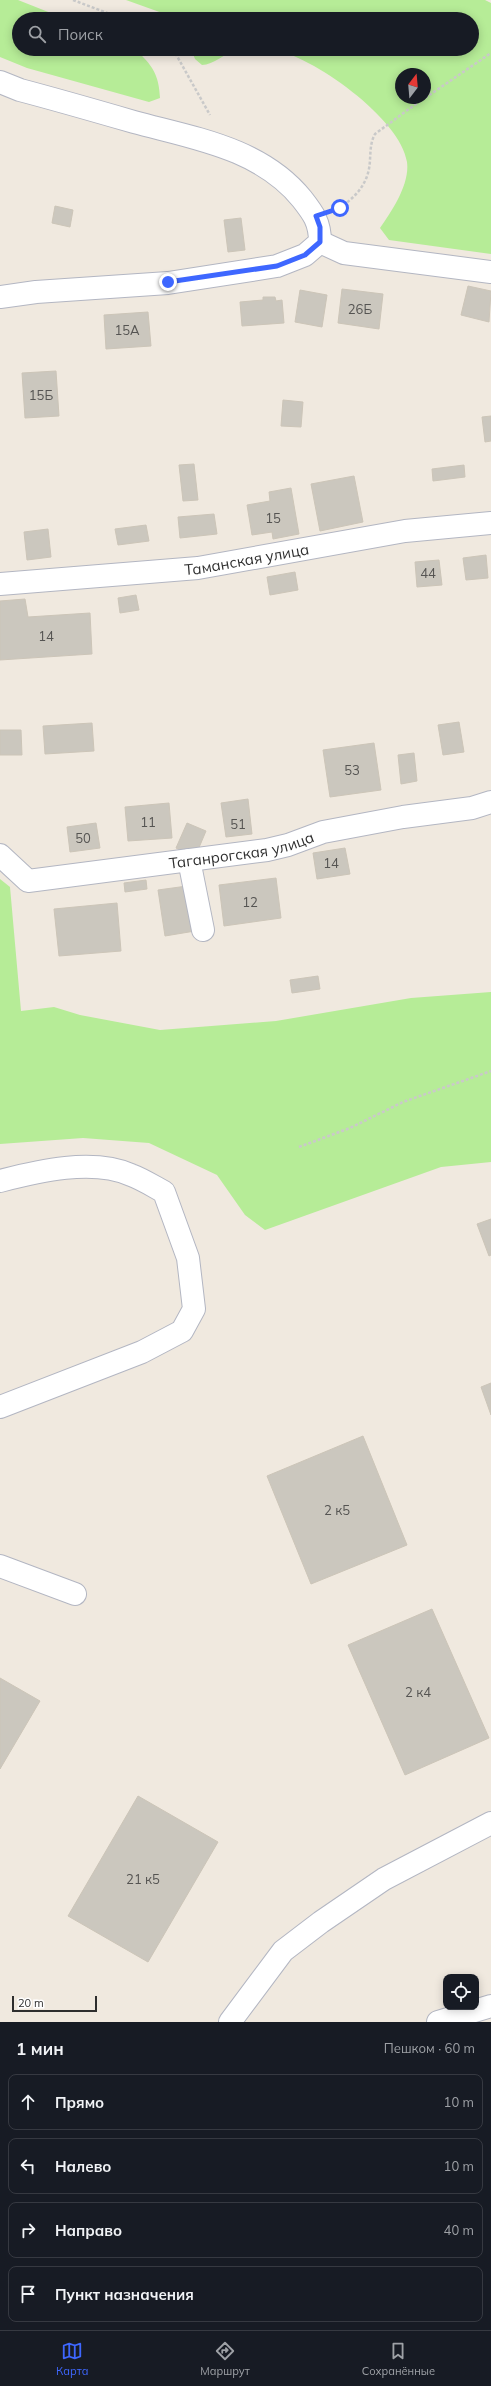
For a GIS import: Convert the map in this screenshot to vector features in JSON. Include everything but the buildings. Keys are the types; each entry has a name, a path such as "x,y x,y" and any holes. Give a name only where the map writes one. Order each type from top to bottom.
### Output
{"street":[{"path":"0,82 20,90 228,147 264,165 290,184 316,216 320,227 320,242 305,255 277,266 168,282 36,292 0,298"},
{"path":"320,242 344,253 491,272"},
{"name":"Таманская улица","path":"0,584 198,568 405,531 491,523"},
{"name":"Таганрогская улица","path":"0,855 28,881 267,850 288,845 323,832 403,817 472,808 491,802"},
{"path":"189,860 203,930"},
{"path":"0,1181 34,1172 95,1166 130,1174 164,1192 188,1258 194,1309 182,1331 142,1352 0,1407"},
{"path":"0,1566 75,1594"},
{"path":"230,2022 283,1951 320,1922 384,1879 491,1823"},
{"path":"438,2022 491,2006"}],"path":[{"path":"74,0 105,12"},
{"path":"431,94 491,53"},
{"path":"177,56 228,147"},
{"path":"316,216 340,208 355,195 368,173 371,142 375,134 417,104"},
{"path":"299,1147 350,1128 403,1102 491,1071"}],"green space":[{"path":"0,0 18,0 48,12 12,12 12,56 142,56 154,70 158,82 160,98 149,102 27,68 0,57"},
{"path":"126,0 485,0 491,3 491,254 389,240 380,228 395,205 406,179 407,162 401,145 389,127 372,109 330,76 309,63 293,56 479,56 479,12 159,12"},
{"path":"194,56 224,56 211,63 202,65"},
{"path":"0,879 10,887 21,1011 54,1007 80,1015 160,1030 276,1021 411,998 491,992 491,1162 441,1167 265,1230 245,1215 217,1175 149,1143 83,1138 0,1144"}],"route":[{"path":"168,282 277,266 305,255 320,242 320,227 316,216 340,208"}]}
